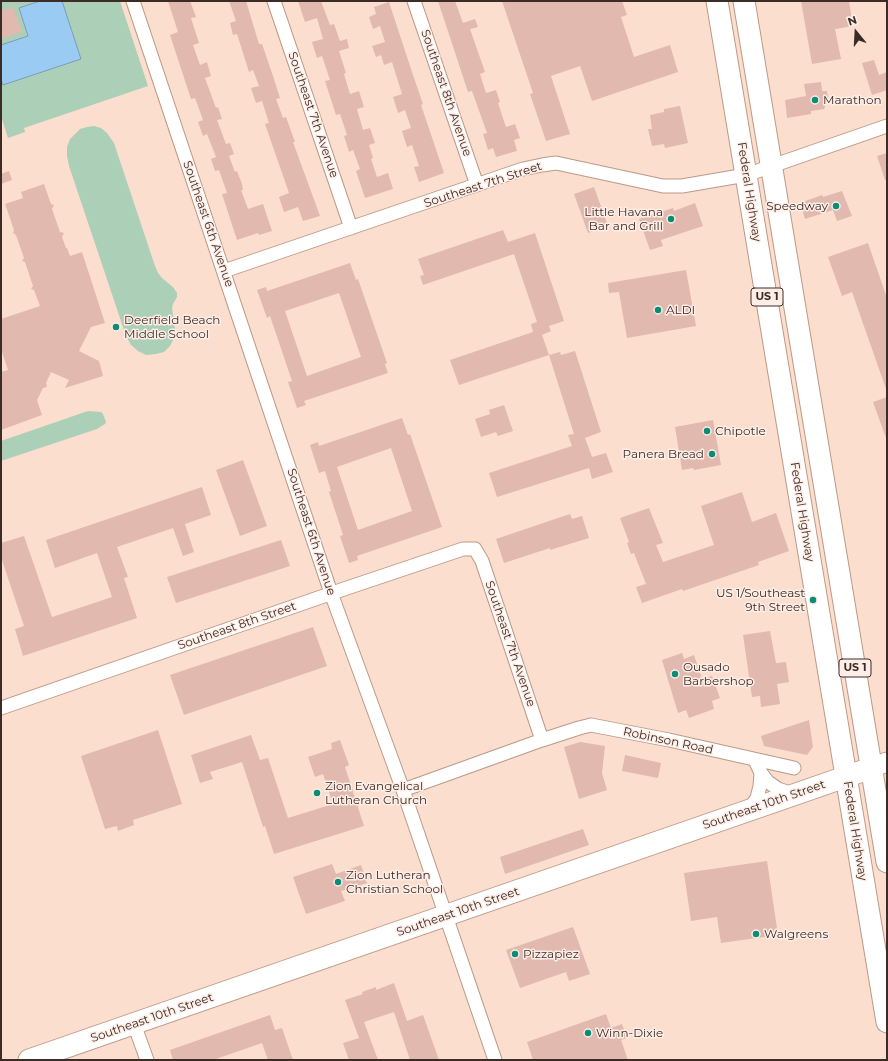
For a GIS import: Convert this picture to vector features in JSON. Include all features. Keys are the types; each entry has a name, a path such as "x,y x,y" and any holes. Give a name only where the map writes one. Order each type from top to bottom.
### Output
{"main road":[{"name":"Federal Highway","path":"717,1 846,776 881,957 887,1022"},
{"name":"US 1","path":"744,1 827,501 879,765 887,862"},
{"path":"774,344 784,352 792,383 800,433 806,445 820,455"},
{"path":"794,458 803,462 811,470 827,501"},
{"name":"Southeast 10th Street","path":"29,1060 445,917 879,765"}],"street":[{"name":"Southeast 6th Avenue","path":"133,1 331,593 403,790 445,917 495,1060"},
{"name":"Southeast 7th Avenue","path":"274,1 351,228"},
{"name":"Southeast 8th Avenue","path":"414,1 477,185"},
{"name":"Southeast 7th Street","path":"224,272 523,169 556,163 663,186 682,186 746,175 772,168 887,126"},
{"name":"Southeast 7th Avenue","path":"475,549 482,561 542,740"},
{"name":"Southeast 8th Street","path":"1,708 331,593 463,550 475,549"},
{"name":"Robinson Road","path":"403,790 542,740 592,725 669,740 794,768"},
{"path":"755,760 761,773 768,782 778,789 793,794"},
{"path":"749,810 757,798 761,773"},
{"path":"134,1024 146,1060"}],"green space":[{"path":"1,1 120,1 148,86 24,128 25,132 8,138 1,116"},
{"path":"94,126 101,128 107,133 114,143 155,266 162,278 173,287 177,293 177,297 172,308 175,329 174,338 170,346 164,352 146,355 131,345 126,336 69,166 67,147 70,139 80,129"},
{"path":"88,411 101,412 106,422 105,424 97,429 1,461 1,441"}],"water":[{"path":"40,1 62,1 81,59 3,85 1,80 1,45 28,36 19,8"}],"building":[{"path":"168,1 190,1 196,17 191,18 199,43 193,45 200,65 207,62 211,76 205,78 216,108 218,107 222,119 217,120 226,144 230,143 234,154 229,156 235,172 237,171 242,184 243,190 241,190 248,209 263,204 272,231 259,235 258,233 237,240 222,194 227,193 219,170 215,171 211,159 216,157 207,134 203,136 198,122 203,120 195,98 191,99 170,35 178,32"},
{"path":"229,1 246,1 259,44 262,44 280,98 276,99 283,118 286,117 295,142 293,142 320,216 303,221 298,207 284,212 279,197 289,193 265,124 269,123 262,101 256,103 251,88 259,86 253,70 249,72 237,34 233,35 230,23 236,21"},
{"path":"298,1 321,1 330,25 334,24 340,41 347,39 349,48 339,51 346,73 344,74 350,94 359,91 364,107 357,109 363,130 370,128 375,143 369,145 373,158 371,159 377,177 388,173 393,189 365,198 356,171 360,169 353,150 349,152 344,136 347,135 340,114 336,115 325,81 330,80 322,56 317,58 312,42 323,39 317,18 305,22"},
{"path":"438,1 455,1 463,23 475,19 478,27 470,29 485,72 480,74 486,93 496,90 500,102 498,103 506,127 515,124 520,138 514,140 517,151 496,157 493,148 488,150 483,134 487,133 472,91 468,92"},
{"path":"502,1 622,1 627,15 621,17 634,57 670,45 678,72 592,101 580,66 551,76 570,134 546,141 530,94 533,93"},
{"path":"801,1 849,1 853,26 835,29 841,59 812,64"},
{"path":"389,2 444,173 419,182 414,167 419,166 412,145 407,147 402,131 411,128 405,110 398,113 393,97 402,94 392,62 384,65 381,55 376,57 372,46 385,42 380,26 373,29 369,17 376,14 374,7"},
{"path":"13,7 22,32 1,39 1,11"},
{"path":"874,60 879,75 887,72 887,90 872,95 862,63"},
{"path":"821,82 822,91 827,91 828,98 824,109 811,111 811,114 787,118 785,100 806,96 804,84"},
{"path":"680,106 688,143 665,148 664,144 652,146 648,129 652,129 650,115 664,112 664,109"},
{"path":"887,153 887,180 885,180 877,156"},
{"path":"9,171 12,180 1,184 1,174"},
{"path":"44,184 51,204 54,205 52,209 60,232 64,233 62,237 70,256 82,252 105,323 91,327 79,351 99,361 103,376 65,388 69,380 51,372 46,383 47,387 43,388 37,400 42,415 1,430 1,372 8,370 1,349 1,319 40,306 34,290 31,289 33,286 25,262 22,261 24,258 16,235 13,233 14,230 5,204 23,198 21,192"},
{"path":"594,187 608,226 588,233 574,194"},
{"path":"842,191 852,216 837,221 833,210 805,219 800,203 822,195 823,197"},
{"path":"695,203 703,226 661,240 663,246 650,250 639,219 673,208 674,211"},
{"path":"503,230 508,242 535,233 564,321 549,326 551,331 542,335 549,355 459,385 450,360 533,332 531,324 537,322 514,254 423,285 420,276 424,275 418,259"},
{"path":"868,243 887,298 887,389 852,292 842,296 828,257"},
{"path":"350,263 356,280 358,279 387,363 385,364 388,373 304,401 306,405 297,408 288,382 292,381 270,316 267,318 257,290 266,287 267,291","holes":["339,293 361,357 307,376 285,311"]},
{"name":"ALDI","path":"686,270 696,326 627,338 619,292 609,293 608,283"},
{"path":"575,351 601,432 585,438 592,457 606,453 613,472 592,479 589,468 497,497 489,473 572,446 568,435 574,434 549,355 560,352 561,355"},
{"path":"887,397 887,437 886,438 873,402"},
{"path":"504,405 513,431 498,436 496,432 481,437 475,419 490,414 489,410"},
{"path":"402,418 408,435 410,434 442,527 357,556 358,560 349,563 340,536 343,535 329,492 331,491 325,471 319,473 310,445 318,442 319,446","holes":["391,448 412,511 358,530 337,467"]},
{"path":"713,420 721,465 694,470 693,468 682,470 675,427"},
{"path":"243,460 267,526 240,536 216,470"},
{"path":"202,487 211,515 185,524 194,552 183,556 173,528 117,547 128,577 124,578 137,618 23,656 15,629 24,626 1,557 1,543 24,536 52,617 112,597 97,553 55,568 46,540"},
{"path":"742,492 752,522 776,513 789,551 758,562 759,565 683,591 682,589 642,603 636,587 646,584 634,553 631,554 627,543 629,542 620,518 649,508 663,543 656,545 663,562 714,545 701,506"},
{"path":"570,514 572,519 582,516 589,538 550,550 550,548 504,563 496,539"},
{"path":"281,540 290,566 176,603 167,577"},
{"path":"313,627 327,666 184,715 170,675"},
{"path":"770,631 776,663 786,662 789,682 777,684 780,704 761,707 760,696 752,697 743,635"},
{"path":"682,653 684,659 694,655 702,679 712,676 720,698 712,701 714,709 689,718 686,710 678,713 662,660"},
{"path":"809,720 813,747 807,755 764,746 761,736"},
{"path":"158,730 182,804 133,820 134,825 118,831 117,826 105,829 81,756"},
{"path":"251,735 260,760 268,758 288,818 333,804 323,774 315,777 308,757 332,749 331,743 340,740 349,765 345,767 364,826 274,854 265,826 263,827 242,762 210,772 213,779 200,783 191,755"},
{"path":"580,742 605,746 602,773 607,790 579,799 564,747"},
{"path":"625,755 661,763 658,778 622,771"},
{"path":"583,829 589,845 505,874 500,857"},
{"name":"Walgreens","path":"767,861 778,935 721,943 717,917 691,921 684,873"},
{"path":"332,864 336,874 361,865 367,883 341,891 345,901 306,914 293,877"},
{"path":"573,927 590,974 569,981 566,972 520,988 506,950"},
{"path":"394,983 407,1021 423,1015 439,1060 410,1060 394,1012 364,1022 378,1060 349,1060 343,1043 359,1038 345,1000 363,994 362,992 376,987 376,990"},
{"name":"Winn-Dixie","path":"606,1014 611,1028 622,1024 627,1038 621,1040 628,1060 533,1060 527,1042"},
{"path":"270,1015 275,1030 282,1028 293,1060 268,1060 262,1043 213,1060 173,1060 170,1050"}],"place":[{"name":"Marathon","path":"815,100"},
{"name":"Speedway","path":"836,206"},
{"name":"Little Havana Bar and Grill","path":"671,219"},
{"name":"ALDI","path":"658,310"},
{"name":"Deerfield Beach Middle School","path":"116,327"},
{"name":"Chipotle","path":"707,431"},
{"name":"Panera Bread","path":"712,454"},
{"name":"US 1/Southeast 9th Street","path":"813,600"},
{"name":"Ousado Barbershop","path":"675,674"},
{"name":"Zion Evangelical Lutheran Church","path":"317,793"},
{"name":"Zion Lutheran Christian School","path":"338,882"},
{"name":"Walgreens","path":"756,934"},
{"name":"Pizzapiez","path":"515,954"},
{"name":"Winn-Dixie","path":"588,1033"}]}
